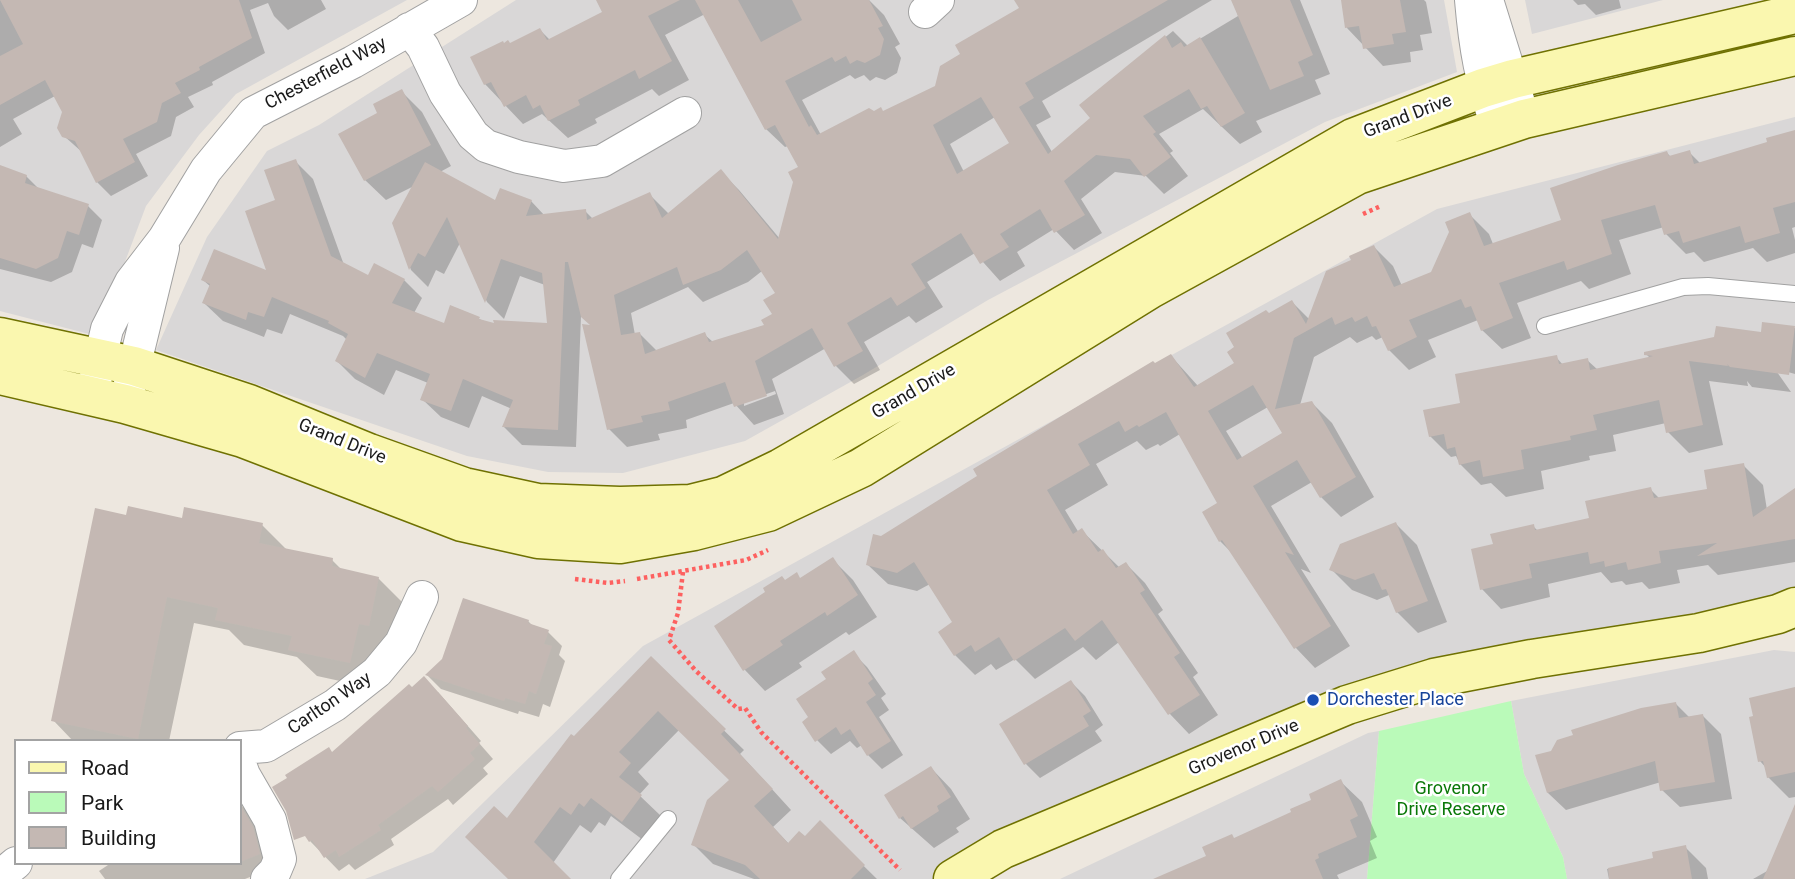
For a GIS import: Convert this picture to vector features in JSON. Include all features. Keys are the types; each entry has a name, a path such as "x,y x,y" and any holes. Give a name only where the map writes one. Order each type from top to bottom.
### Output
{"main road":[{"name":"Grand Drive","path":"0,337 117,362 249,404 369,453 464,487 538,503 620,506 692,518 768,512 861,468 1353,138 1498,84 1795,14"},
{"name":"Grand Drive","path":"1141,278 1357,175 1511,123 1795,56"},
{"name":"Grand Drive","path":"0,375 109,400 243,438 462,522 513,534 538,539 620,544 692,518"},
{"name":"Grovenor Drive","path":"953,879 1003,849 1347,705 1434,678 1532,659 1699,633 1778,614 1795,607"}],"street":[{"name":"Chesterfield Way","path":"109,400 117,362 107,329 131,282 164,239 206,170 253,113 353,62 461,0"},
{"path":"1471,0 1475,46 1498,84"},
{"path":"1487,0 1498,84 1511,123"},
{"path":"409,29 423,47 445,93 474,135 486,146 519,157 564,166 602,161 685,113"},
{"name":"Carlton Way","path":"242,748 266,746 335,705 377,673 401,643 422,597"},
{"path":"242,770 270,820 280,859 275,871 267,879"},
{"path":"0,876 14,865"}],"lane":[{"path":"1545,326 1683,287 1708,286 1795,294"},
{"path":"619,879 668,819"}],"path":[{"path":"683,572 678,613 669,640 696,671 738,709 745,708 761,732 900,870"}],"shaded area":[{"path":"0,0 407,0 236,94 199,135 146,206 97,336 0,311"},
{"path":"516,0 1444,0 1457,72 1325,122 988,300 863,375 745,441 623,473 548,472 467,456 156,350 207,237 267,151 319,125"},
{"path":"1525,0 1663,0 1532,34"},
{"path":"1795,117 1795,591 1348,703 938,879 365,879 433,852 643,646 1437,209"},
{"path":"1774,650 1795,652 1795,879 1567,879 1563,857 1524,774 1511,701"},
{"path":"1379,731 1367,879 1060,879 1368,733"}],"green space":[{"name":"Grovenor Drive Reserve","path":"1511,701 1524,774 1563,857 1567,879 1367,879 1379,731"}],"building":[{"path":"0,0 239,0 252,38 175,83 181,93 162,103 157,122 123,139 135,162 96,183 75,141 62,137 57,128 62,112 45,80 0,105 0,56 23,44"},
{"path":"596,0 680,0 648,16 672,61 639,79 635,70 578,100 580,105 548,121 540,105 533,109 526,95 504,107 491,82 484,85 470,57 503,41 504,43 508,40 510,43 540,28 547,40 602,12"},
{"path":"695,0 738,0 761,42 802,20 792,0 869,0 883,26 878,28 884,39 880,55 865,63 857,60 850,64 846,56 835,62 832,57 785,81 809,127 811,125 817,135 869,108 874,111 881,107 883,111 935,86 940,66 960,54 955,45 1019,8 1014,0 1168,0 1025,83 1034,98 1019,107 1048,154 1090,118 1079,105 1165,35 1172,48 1181,42 1184,47 1200,37 1245,113 1221,127 1207,106 1201,109 1189,89 1143,116 1171,157 1144,177 1130,159 1096,155 1064,181 1085,215 1054,233 1040,209 1000,234 1009,247 980,264 961,233 911,264 926,288 897,306 891,297 847,323 863,351 834,367 812,328 755,361 767,396 734,407 725,382 668,402 670,410 641,416 643,422 607,430 582,324 590,325 581,317 568,262 565,262 558,430 502,427 513,400 463,379 451,411 420,400 430,374 377,353 365,378 335,361 348,334 328,323 329,321 272,297 264,317 248,312 246,320 202,303 210,284 201,280 214,249 266,270 245,211 275,200 264,170 296,159 331,256 368,275 374,263 405,279 392,303 444,323 450,305 494,323 493,320 547,323 542,273 501,259 485,303 447,217 425,257 418,253 409,270 392,223 425,162 495,200 500,188 532,200 526,216 586,209 587,220 650,192 662,218 721,169 778,239 793,182 788,172 798,167 775,125 765,130","holes":["981,97 1009,143 957,174 933,125","747,250 775,293 763,300 772,314 761,320 764,325 709,342 705,332 645,354 640,332 621,335 614,295 677,267 683,285 721,270"]},
{"path":"1231,0 1290,0 1313,55 1298,62 1304,76 1270,90"},
{"path":"1341,0 1400,0 1406,32 1392,34 1394,44 1363,49 1359,26 1345,28"},
{"path":"402,89 431,145 364,181 338,134 377,113 373,104"},
{"path":"1795,130 1795,202 1773,208 1780,233 1745,243 1740,226 1683,243 1679,231 1664,235 1655,205 1601,220 1612,254 1567,270 1564,261 1499,283 1513,318 1481,331 1471,306 1465,308 1461,299 1409,320 1417,337 1388,351 1376,326 1372,327 1367,316 1355,322 1352,317 1335,325 1332,317 1294,338 1275,409 1312,401 1356,477 1320,498 1297,460 1253,486 1294,555 1285,552 1331,626 1294,649 1222,540 1219,542 1202,512 1217,503 1166,412 1125,432 1119,421 1078,444 1090,465 1047,490 1073,534 1082,528 1098,552 1103,549 1116,568 1126,562 1145,590 1140,593 1180,653 1174,657 1200,695 1168,715 1102,620 1075,641 1065,628 1014,661 999,637 975,652 971,645 954,656 938,632 952,622 914,562 897,573 866,565 873,534 881,536 977,476 973,469 1153,361 1155,363 1171,354 1194,387 1234,363 1227,352 1234,347 1226,333 1266,310 1269,313 1292,300 1306,324 1326,271 1351,260 1349,256 1374,245 1394,287 1431,272 1449,232 1445,222 1470,212 1484,246 1561,220 1550,188 1667,151 1669,156 1690,150 1694,164 1767,142 1766,138","holes":["1253,385 1282,433 1237,460 1208,411"]},
{"path":"0,165 27,175 25,183 89,204 79,235 67,231 58,258 36,269 0,258"},
{"path":"1762,322 1795,326 1789,375 1730,367 1727,364 1728,366 1689,361 1703,425 1666,433 1659,400 1593,415 1597,430 1570,436 1571,440 1521,450 1524,469 1483,477 1480,460 1459,465 1455,447 1447,449 1444,434 1429,437 1423,410 1460,403 1455,374 1557,355 1559,364 1588,358 1590,370 1653,356 1644,355 1644,352 1714,337 1716,326 1761,332"},
{"path":"1744,463 1753,517 1795,488 1795,539 1697,556 1717,543 1659,551 1661,563 1628,570 1626,562 1605,567 1604,561 1590,564 1588,552 1529,564 1532,578 1480,590 1471,549 1493,544 1490,534 1534,524 1535,530 1589,518 1585,501 1651,487 1654,498 1707,489 1704,470"},
{"path":"128,506 182,518 184,507 263,523 259,543 333,558 332,566 379,577 369,626 359,624 350,663 288,650 292,636 215,620 218,608 167,597 138,739 51,721 95,508 126,515"},
{"path":"1396,522 1428,601 1396,613 1386,589 1382,590 1374,573 1355,580 1329,570 1340,544"},
{"path":"833,557 858,595 827,616 825,612 780,641 783,645 743,671 714,626 765,592 763,588 782,576 785,580 797,572 800,578"},
{"path":"463,598 529,620 528,623 549,630 544,644 552,646 536,694 529,691 525,704 505,698 504,701 425,675 442,659"},
{"path":"854,650 873,679 868,683 876,695 866,702 891,741 867,756 850,729 841,735 836,727 815,742 802,722 808,717 796,699 826,679 821,672"},
{"path":"651,656 726,729 721,734 773,789 754,806 788,843 799,831 805,836 820,820 865,865 851,879 760,879 745,865 691,845 707,800 729,780 658,711 619,752 631,763 619,777 642,795 622,822 591,798 584,807 579,803 571,815 560,807 534,842 571,879 508,879 465,837 494,806 507,818 571,734 574,736"},
{"path":"424,676 468,726 466,728 480,744 470,753 475,759 438,792 432,786 378,825 381,830 339,857 336,850 324,858 312,840 309,842 305,836 294,840 286,811 272,787 287,778 285,775 329,747 332,752 409,684 412,687"},
{"path":"1071,680 1091,711 1083,716 1089,726 1024,765 999,724"},
{"path":"1795,687 1795,772 1767,778 1763,761 1758,762 1749,717 1753,716 1749,698"},
{"path":"1676,702 1679,718 1703,714 1715,782 1660,791 1655,761 1547,793 1535,755 1551,751 1557,740 1573,735 1571,730 1641,708"},
{"path":"931,766 951,797 937,806 939,811 911,829 903,816 899,819 884,795"},
{"path":"1341,779 1358,816 1350,820 1357,837 1318,854 1319,858 1315,860 1323,879 1153,879 1206,856 1202,847 1232,834 1234,838 1291,812 1290,809 1311,800 1309,794"},
{"path":"1795,804 1795,879 1763,879"},
{"path":"242,809 253,827 260,854 242,861"},
{"path":"1686,845 1692,879 1609,879 1608,868 1653,858 1652,852"}],"place":[{"name":"Dorchester Place","path":"1313,700"}]}
